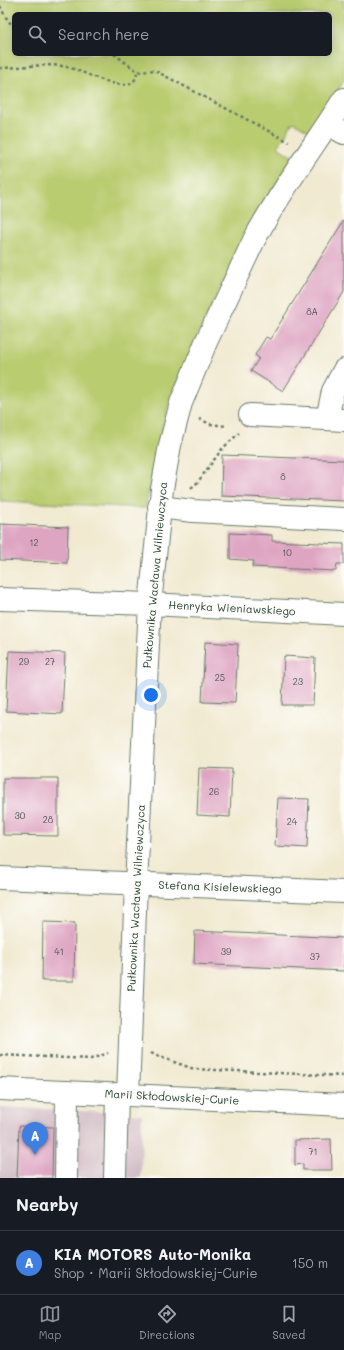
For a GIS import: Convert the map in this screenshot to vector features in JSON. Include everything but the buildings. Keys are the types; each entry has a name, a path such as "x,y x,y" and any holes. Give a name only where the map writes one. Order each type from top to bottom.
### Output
{"street":[{"name":"Pułkownika Wacława Wilniewczyca","path":"115,1178 136,884 150,604 169,508 164,472 174,425 192,374 212,328 265,218 309,153 336,128 344,99"},
{"path":"245,423 336,420 333,391 344,370"},
{"path":"169,508 344,518"},
{"name":"Henryka Wieniawskiego","path":"0,599 150,604 344,614"},
{"name":"Stefana Kisielewskiego","path":"0,878 344,892"},
{"name":"Marii Skłodowskiej-Curie","path":"0,1089 344,1105"},
{"path":"66,1178 67,1092"}],"path":[{"path":"0,6 12,25"},
{"path":"117,56 137,71 142,72 154,70 309,153"},
{"path":"0,68 59,65 74,69 101,80 127,84 131,84 134,81 137,71"},
{"path":"195,425 197,418 210,424 226,426"},
{"path":"169,508 197,483 222,449 245,423"},
{"path":"148,1051 157,1056 194,1069 344,1076"},
{"path":"0,1055 91,1059 113,1052"}],"shaded area":[{"path":"0,1107 142,1114 141,1178 0,1178"}],"green space":[{"path":"0,0 344,0 344,81 311,132 293,122 278,147 294,158 217,294 189,354 167,410 145,508 0,501"}],"place":[{"name":"KIA MOTORS Auto-Monika","path":"35,1155"}]}
